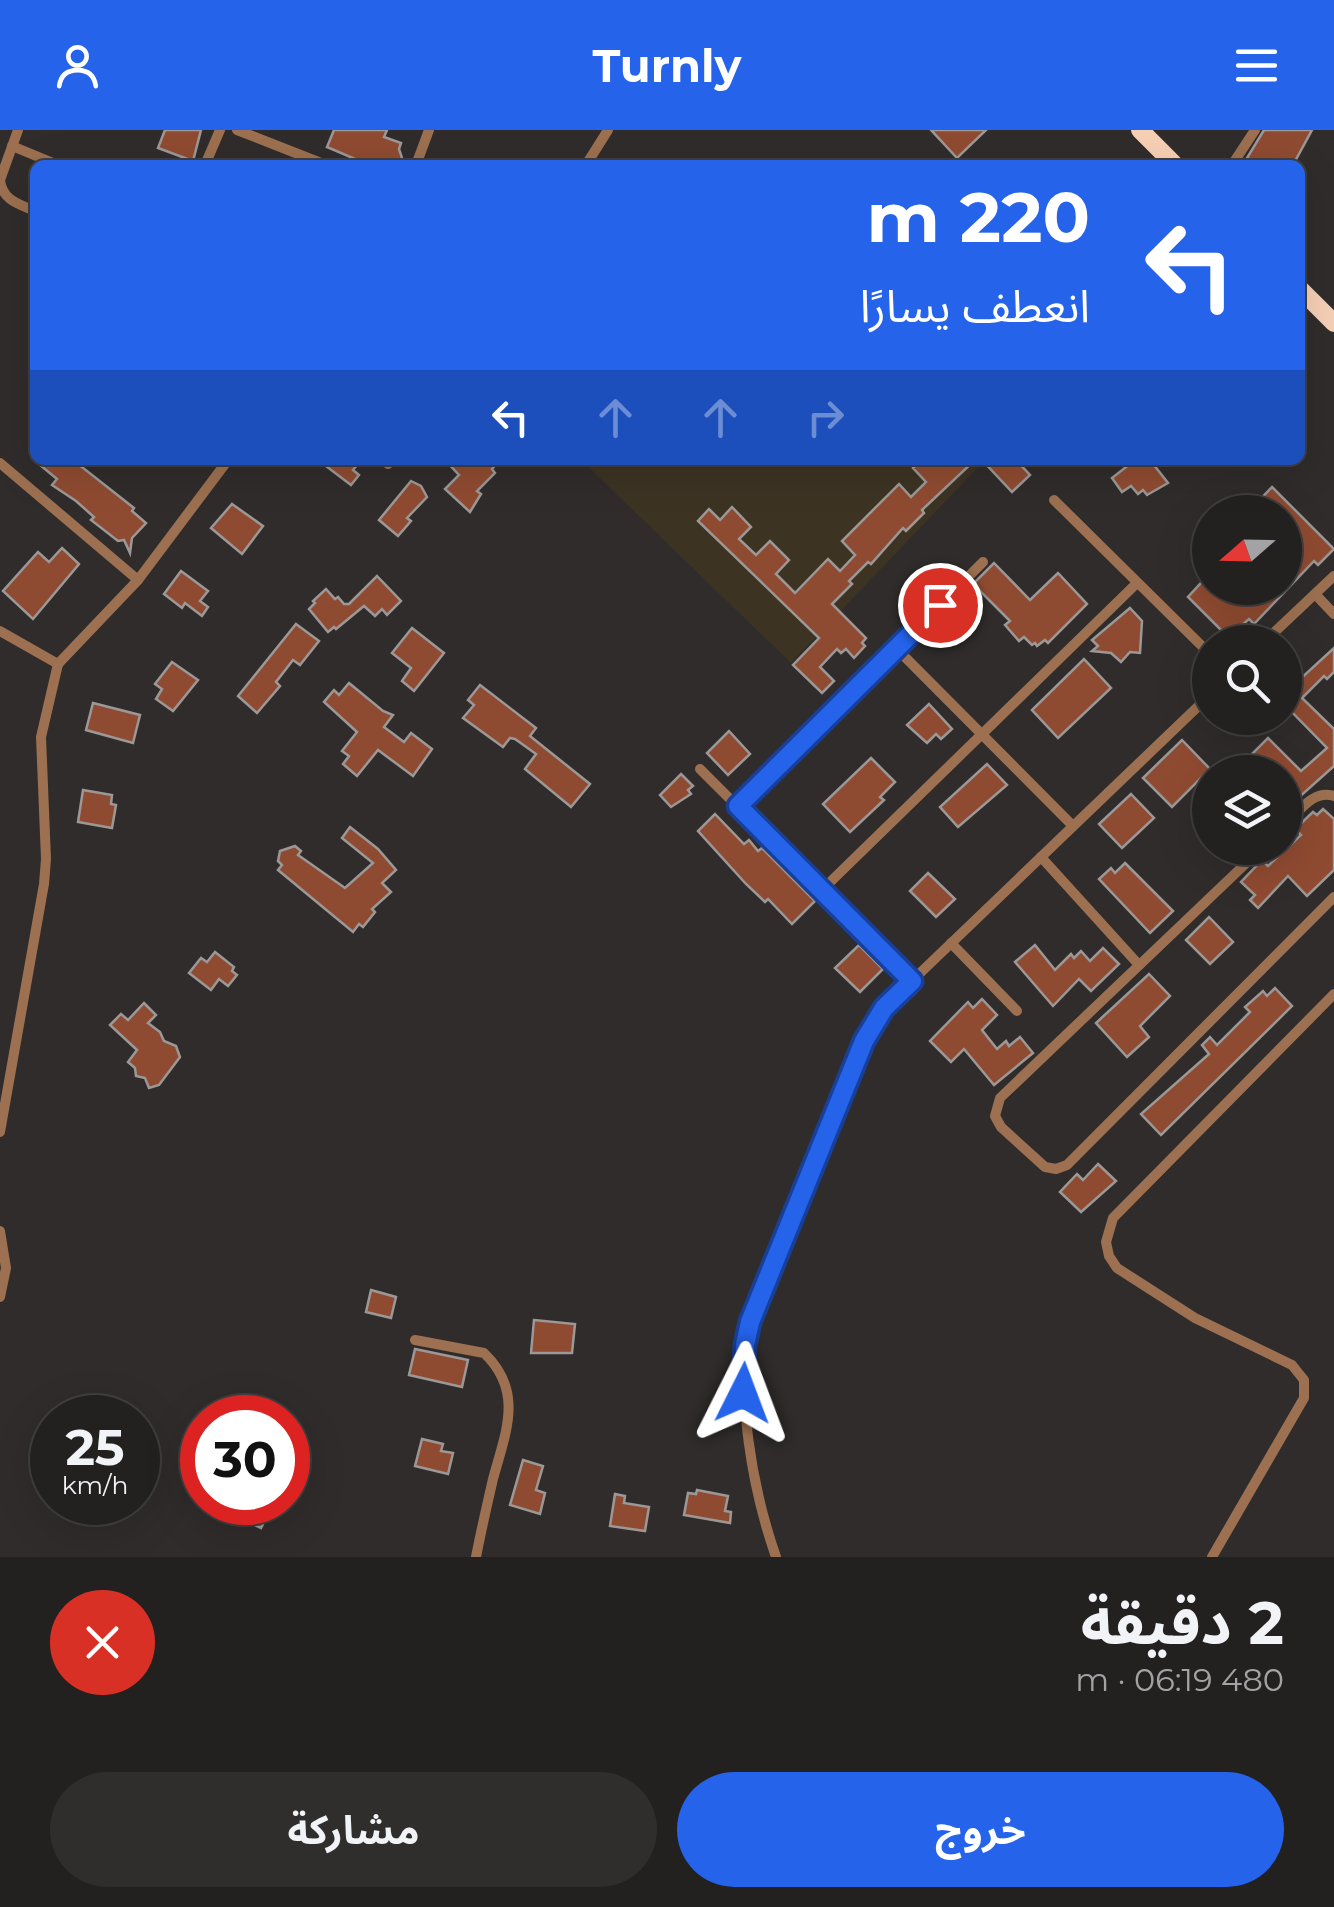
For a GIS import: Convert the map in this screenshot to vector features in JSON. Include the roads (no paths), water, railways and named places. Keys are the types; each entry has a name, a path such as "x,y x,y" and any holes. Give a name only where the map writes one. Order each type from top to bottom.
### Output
{"highway":[{"path":"1140,130 1170,160"},
{"path":"1305,295 1334,324"}],"street":[{"path":"18,130 0,180 1,188 11,202 30,209"},
{"path":"206,160 220,130"},
{"path":"237,130 313,160"},
{"path":"418,160 429,130"},
{"path":"589,160 608,130"},
{"path":"1235,160 1255,130"},
{"path":"12,146 46,160"},
{"path":"0,462 138,580"},
{"path":"0,1132 44,884 41,736 58,664 138,580 224,465"},
{"path":"1054,500 1192,636"},
{"path":"738,806 983,562"},
{"path":"1282,625 1334,576"},
{"path":"822,890 1138,583"},
{"path":"1315,594 1334,614"},
{"path":"0,631 58,664"},
{"path":"896,648 1073,826"},
{"path":"776,1557 764,1522 743,1393 745,1345 750,1322 864,1041 884,1008 1192,712"},
{"path":"700,768 912,981"},
{"path":"1302,809 1315,796 1334,796"},
{"path":"1041,857 1139,965"},
{"path":"1244,865 997,1104 995,1116 1000,1127 1044,1167 1056,1169 1067,1165 1334,897"},
{"path":"952,943 1017,1011"},
{"path":"1212,1557 1304,1398 1304,1380 1292,1364 1195,1318 1118,1268 1109,1256 1106,1234 1113,1218 1334,994"},
{"path":"0,1232 6,1268 0,1298"},
{"path":"415,1340 484,1353 506,1393 510,1408 508,1434 476,1557"}]}
